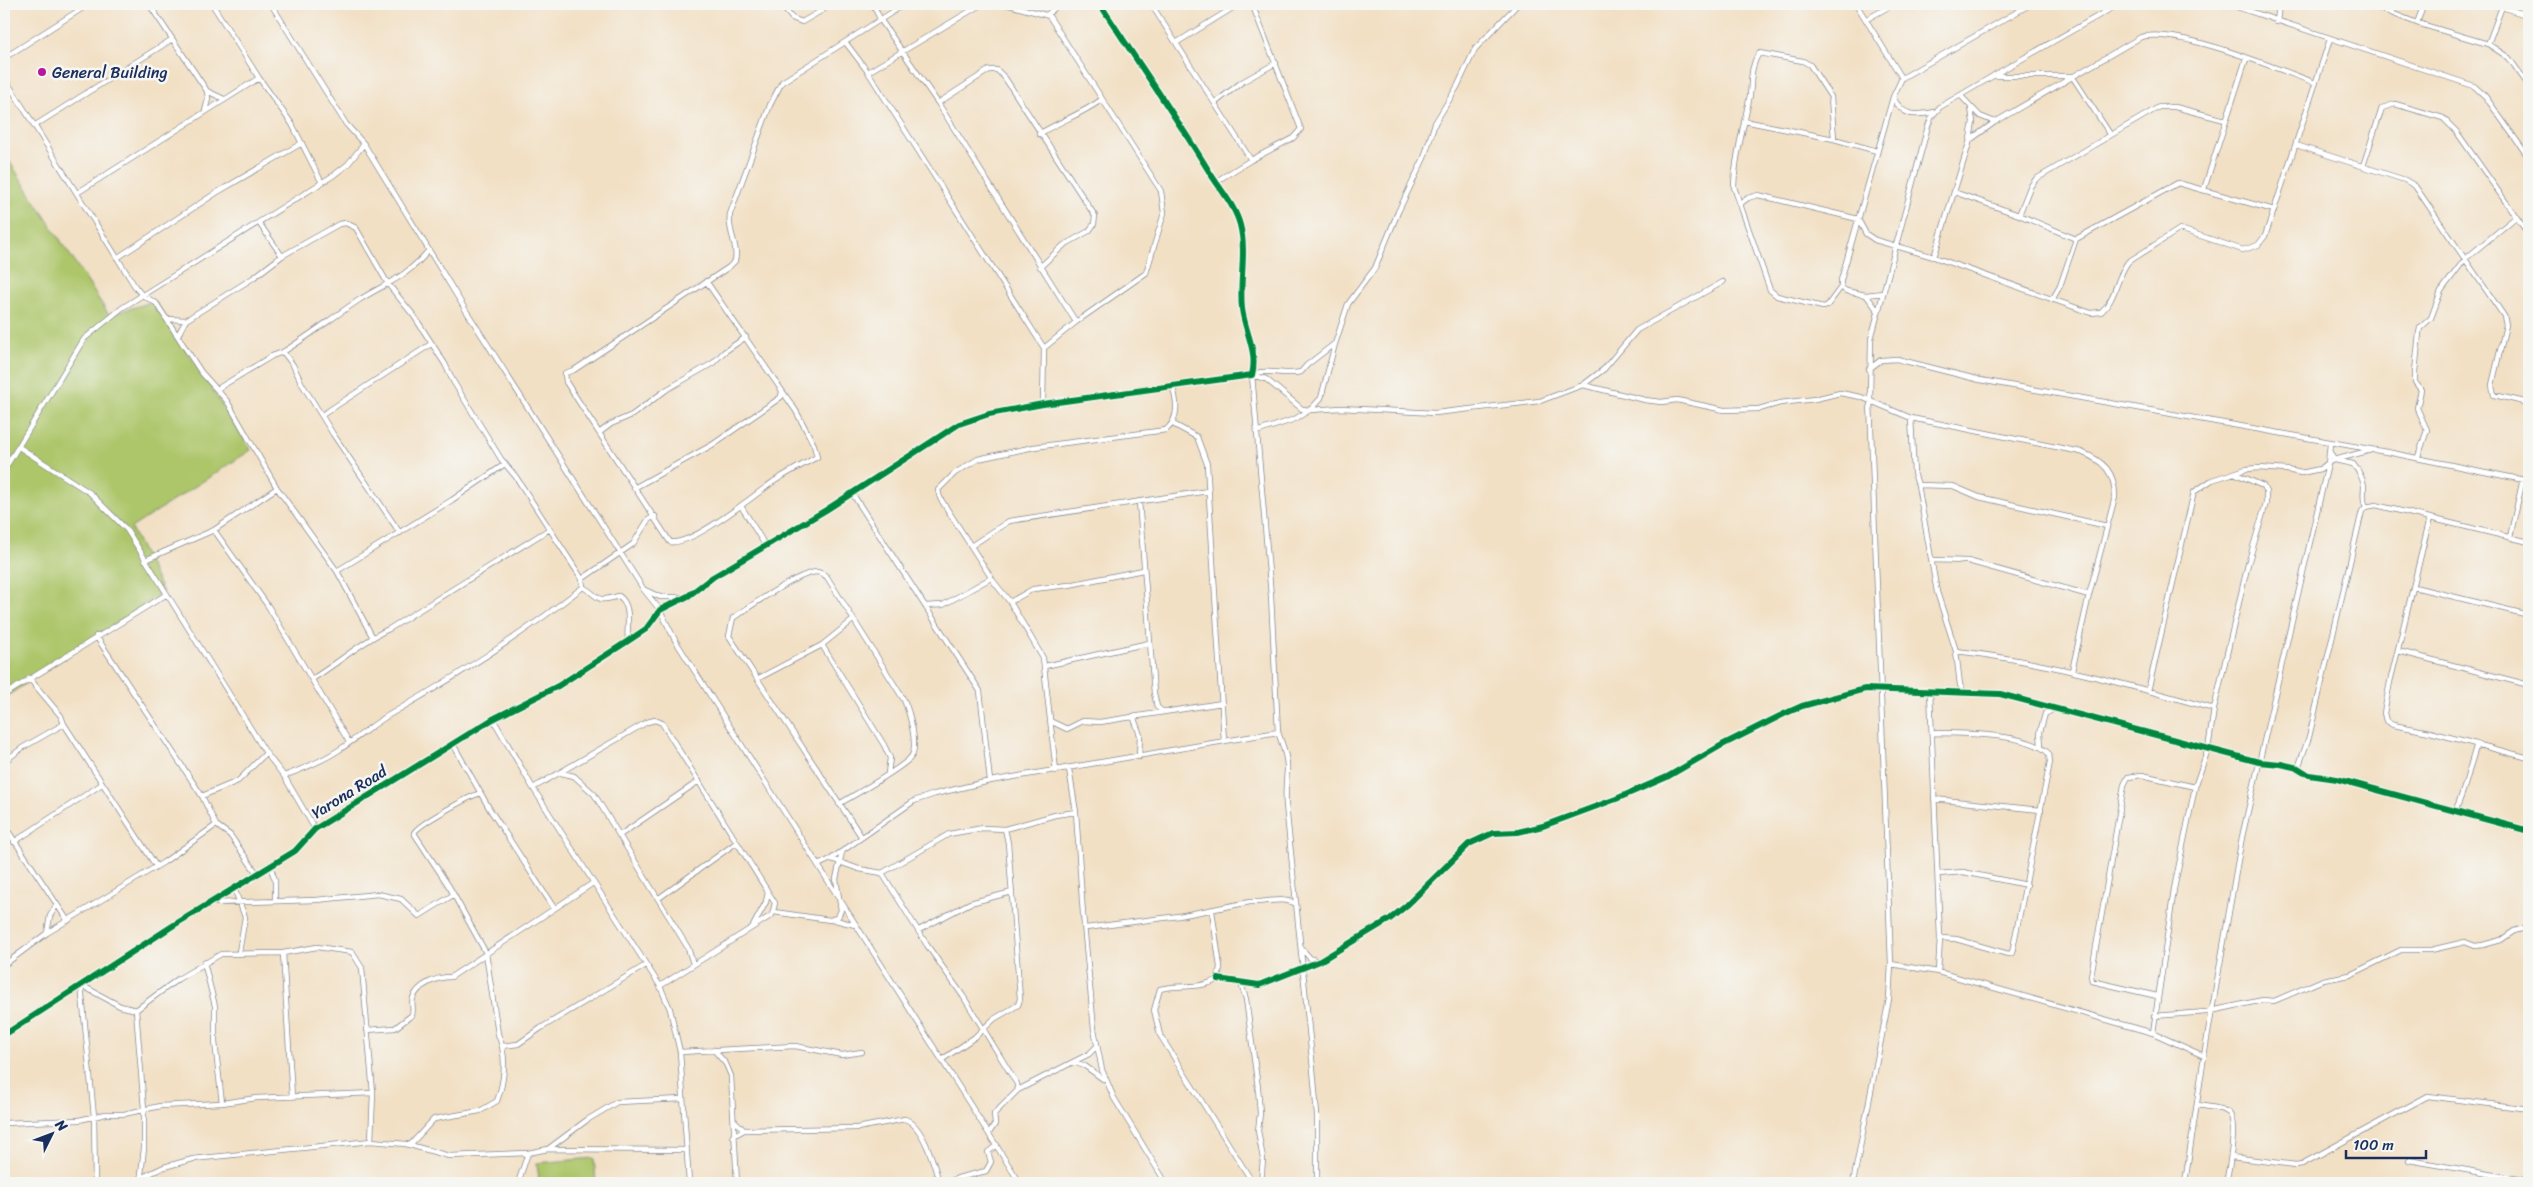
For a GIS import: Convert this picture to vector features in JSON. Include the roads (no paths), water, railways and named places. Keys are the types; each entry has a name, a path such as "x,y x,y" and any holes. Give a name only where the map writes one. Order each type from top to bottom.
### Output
{"street":[{"path":"4,58 89,4"},
{"path":"149,4 171,40 207,91 208,99 205,112"},
{"path":"212,4 259,78 283,109 321,181"},
{"path":"271,4 346,124 364,144 644,590 660,610 675,640 943,1059 1020,1183"},
{"path":"780,4 792,18 802,22 833,4"},
{"path":"873,4 880,19 938,103 1076,322"},
{"path":"706,281 796,411 814,445 817,457 772,483 742,506 675,543 670,542 655,516 634,488 566,382 565,373 574,370 735,261 736,250 728,225 730,214 775,94 782,82 792,74 846,43 904,4"},
{"path":"868,72 982,4"},
{"path":"1006,4 1047,14 1161,191 1164,213 1146,273 1076,322 1044,348"},
{"path":"1047,14 1059,4"},
{"path":"1103,4 1184,130 1240,225 1241,300 1244,325 1255,351 1252,375 1271,596 1278,732 1285,752 1287,770 1285,782 1317,1115 1317,1183"},
{"path":"1151,4 1216,102 1251,160"},
{"path":"1176,42 1239,4"},
{"path":"1216,182 1251,160 1293,138 1300,132 1276,63 1252,4"},
{"path":"1256,432 1295,420 1310,410 1321,398 1348,304 1378,261 1398,212 1424,158 1435,123 1457,87 1475,50 1518,4"},
{"path":"1856,4 1902,78"},
{"path":"1867,19 1894,4"},
{"path":"1834,139 1831,97 1810,64 1776,55 1759,53 1753,63 1734,172 1734,188 1770,290 1777,296 1823,307 1827,306 1841,287 1841,280 1877,151 1893,97 1902,78 2031,4"},
{"path":"1893,97 1902,111 1907,113 1916,115 1935,112 1993,76 2119,4"},
{"path":"2228,4 2277,22 2474,86 2485,96 2529,158"},
{"path":"2277,22 2279,4"},
{"path":"2368,4 2418,23 2488,44 2508,58 2529,86"},
{"path":"2418,23 2424,4"},
{"path":"2488,44 2502,6 2529,16"},
{"path":"1970,140 1995,122 2072,76 2142,37 2151,35 2189,39 2316,84"},
{"path":"1740,204 1748,198 1758,195 1858,219 1866,234 1875,240 1934,257 2052,300 2091,312 2101,312 2113,297 2122,270 2128,262 2180,229 2243,250 2258,245 2265,236 2330,39"},
{"path":"34,126 171,40"},
{"path":"846,43 868,72 1044,348 1043,404"},
{"path":"2204,189 2246,59"},
{"path":"1216,102 1242,82 1276,63"},
{"path":"938,103 989,70 998,70 1095,216 1094,224 1089,231 1064,245 1040,267"},
{"path":"1993,76 2046,78 2072,76"},
{"path":"2072,76 2110,134"},
{"path":"4,77 142,295 156,303 168,318 201,372 226,402 277,488 337,571 372,636"},
{"path":"77,193 259,78"},
{"path":"2046,78 2054,87"},
{"path":"207,91 224,99"},
{"path":"1961,96 1980,116 1995,122"},
{"path":"1040,134 1058,122 1087,110 1101,100"},
{"path":"2363,166 2382,108 2395,104 2443,118 2456,131 2529,235"},
{"path":"2018,215 2030,187 2036,179 2158,106 2175,107 2225,120"},
{"path":"1934,257 1970,140 1973,122 1971,108"},
{"path":"1854,1183 1889,999 1891,964 1869,347 1928,126 1935,112"},
{"path":"1744,122 1834,139 1877,151"},
{"path":"117,258 216,193 302,143"},
{"path":"4,470 84,339 122,308 259,223 321,181 334,175 348,164 364,144"},
{"path":"2296,145 2412,182 2505,321 2492,385 2494,395 2529,403"},
{"path":"2052,300 2060,286 2076,239 2178,183 2274,210"},
{"path":"1954,192 2018,215 2076,239"},
{"path":"2418,458 2427,430 2417,408 2421,390 2415,382 2420,328 2431,318 2441,291 2465,259 2516,218"},
{"path":"259,223 282,256"},
{"path":"178,335 186,320 254,278 282,256 339,224 346,223 356,228 388,284 414,316 505,464 516,476 548,530 582,579 583,587 599,600 619,596 626,604 628,642"},
{"path":"216,389 272,356 283,352 360,299 412,269 429,250"},
{"path":"1252,375 1266,379 1302,409 1310,410 1341,408 1380,412 1406,410 1436,413 1540,401 1583,385 1604,369 1637,330 1723,282"},
{"path":"1841,287 1846,291 1866,295 1883,293"},
{"path":"1866,295 1878,311"},
{"path":"168,318 186,320"},
{"path":"599,433 632,415 666,390 713,363 724,352 746,337"},
{"path":"322,415 431,344"},
{"path":"660,610 688,596 713,577 852,493 959,424 989,414 1043,404 1252,375 1268,371 1284,374 1301,372 1307,365 1335,344"},
{"path":"283,352 294,365 302,384 400,533"},
{"path":"1869,370 1881,360 1896,359 1980,380 2418,458 2529,480"},
{"path":"1056,771 1043,658 1010,602 991,578 940,498 938,490 944,482 966,465 978,459 1034,447 1166,430 1173,424 1176,408 1172,385"},
{"path":"1583,385 1645,400 1660,402 1677,400 1724,410 1748,411 1780,403 1815,399 1840,393 1853,394 1911,418 2080,452 2094,457 2115,481 2115,497 2089,595 2072,671"},
{"path":"634,488 712,445 781,397 782,391"},
{"path":"1911,418 1914,474 1918,485 1937,592 1956,651 1960,686 1965,692"},
{"path":"1173,424 1197,437 1207,464 1224,741"},
{"path":"2185,1183 2204,1056 2242,837 2328,464 2330,443"},
{"path":"19,447 104,505 127,530 266,753 284,776 315,829"},
{"path":"2329,450 2335,460 2353,464 2362,479 2362,500 2366,506"},
{"path":"2148,690 2194,492 2212,480 2246,469 2287,470 2301,474 2320,469 2335,460 2372,450"},
{"path":"2353,464 2360,453"},
{"path":"337,571 400,533 505,464"},
{"path":"2153,1033 2156,996 2161,981 2174,888 2195,787 2208,748 2214,709 2248,564 2266,503 2266,492 2263,486 2234,474"},
{"path":"2510,538 2523,479"},
{"path":"1918,485 1953,486 1979,497 2107,526"},
{"path":"145,560 214,530 277,488"},
{"path":"971,546 1009,521 1208,490"},
{"path":"852,493 980,691 990,781"},
{"path":"1139,501 1149,643 1158,707 1162,712 1168,711"},
{"path":"2298,768 2309,737 2362,511 2366,506 2376,505 2529,542"},
{"path":"742,506 765,545"},
{"path":"582,579 633,544 640,536 648,520 655,516"},
{"path":"2430,518 2388,690 2384,713 2386,721 2529,758"},
{"path":"214,530 268,606 349,742"},
{"path":"312,679 362,646 372,636 389,629 548,530"},
{"path":"1931,560 1968,561 2089,595"},
{"path":"1010,602 1033,589 1069,585 1143,570"},
{"path":"839,804 912,756 911,717 904,700 822,573 814,572 772,592 733,618 729,636 839,804 862,836"},
{"path":"925,606 943,605 959,598 991,578"},
{"path":"284,776 313,765 388,716 419,700 552,611 583,587"},
{"path":"2414,587 2529,615"},
{"path":"644,590 660,597 688,596"},
{"path":"4,696 96,636 167,594"},
{"name":"Yarona Road","path":"4,1035 234,888 296,851 315,829 494,719 558,686 628,642 646,629 660,610"},
{"path":"758,679 822,645 853,620"},
{"path":"96,636 202,796 216,825 230,835 258,875"},
{"path":"1045,666 1149,643"},
{"path":"822,645 884,744 890,758 888,773"},
{"path":"1956,651 1999,656 2072,671 2214,709"},
{"path":"2398,651 2529,685"},
{"path":"29,678 61,716 64,724 156,866"},
{"path":"1253,1183 1164,1043 1154,1010 1160,989 1200,986 1218,979 1241,984 1259,985 1320,961 1338,948 1390,918 1407,905 1469,844 1493,833 1518,832 1562,820 1666,777 1722,745 1802,706 1865,689 1880,688 2000,694 2259,762 2298,768 2309,775 2337,779 2529,831"},
{"path":"1930,691 1940,938 1938,972"},
{"path":"1050,721 1067,729 1083,722 1100,722 1222,703"},
{"path":"2035,703 2046,713"},
{"path":"2041,746 2040,732 2046,713 2055,708"},
{"path":"1133,716 1140,735 1139,756"},
{"path":"494,719 533,788 660,986 672,1016 680,1052 689,1183"},
{"path":"533,788 647,722 655,720 662,724 768,891 775,903 774,912"},
{"path":"4,762 22,748 64,724"},
{"path":"818,865 831,859 914,801 990,781 1070,769 1278,732"},
{"path":"1932,733 1977,732 2041,746 2049,754 2050,762 2012,953 2008,954 1956,939 1940,938"},
{"path":"453,744 480,793 554,908"},
{"path":"2456,811 2465,789 2470,762 2477,744"},
{"path":"202,796 238,781 266,753"},
{"path":"1070,769 1076,812 1097,1046 1105,1079 1139,1142 1166,1183"},
{"path":"561,773 574,776 594,794 659,898 688,948 693,964"},
{"path":"2156,996 2092,981 2090,976 2124,785 2128,777 2142,775 2195,787"},
{"path":"620,835 699,781"},
{"path":"14,842 102,784"},
{"path":"410,1145 434,1119 480,1111 497,1101 504,1075 503,1046 498,1034 486,953 453,895 414,833 417,828 463,799 480,793"},
{"path":"1934,799 2041,810"},
{"path":"831,859 858,869 882,873 949,834 983,828 1005,829 1055,815 1076,812"},
{"path":"4,825 56,906 68,921"},
{"path":"4,964 47,933 164,862 216,825"},
{"path":"943,1059 975,1037 983,1027 1018,1005 1020,999 1005,829"},
{"path":"659,898 736,842"},
{"path":"835,920 840,914 836,880 843,850"},
{"path":"270,866 275,880 275,900"},
{"path":"1938,874 1963,872 2027,885"},
{"path":"882,873 983,1027 1017,1084 1018,1090"},
{"path":"366,1030 395,1028 412,1015 412,1000 419,989 427,984 451,977 594,882"},
{"path":"234,888 245,918 239,952"},
{"path":"751,929 766,902 768,891"},
{"path":"919,930 970,903 1012,892"},
{"path":"212,903 316,900 378,894 402,899 419,916 453,895"},
{"path":"1086,928 1212,911 1250,902 1261,904 1287,900 1296,904"},
{"path":"47,933 50,916 56,906"},
{"path":"1212,911 1220,967 1218,979"},
{"path":"660,986 751,929 774,912 835,920 856,925"},
{"path":"2154,1016 2234,1008 2263,1000 2274,1001 2323,980 2350,975 2401,950 2431,950 2464,942 2475,946 2500,940 2514,930 2529,927"},
{"path":"1300,946 1310,958 1320,961"},
{"path":"81,985 120,1006 136,1010 204,962 221,954 239,952 283,953 317,947 352,952 362,968 373,1094 371,1141"},
{"path":"283,953 292,1097"},
{"path":"204,962 215,1006 215,1042 222,1103"},
{"path":"1891,964 1938,972 2153,1033 2204,1056"},
{"path":"503,1046 518,1044 541,1028 646,965"},
{"path":"1241,984 1246,999 1258,1088 1260,1113 1258,1131 1263,1159 1261,1183"},
{"path":"81,985 94,1116 95,1183"},
{"path":"136,1010 144,1109 144,1148 140,1183"},
{"path":"680,1052 795,1046 842,1055 862,1052"},
{"path":"989,1132 995,1124 994,1114 1018,1090 1090,1054 1097,1046"},
{"path":"714,1050 726,1064 731,1076 736,1183"},
{"path":"1073,1062 1085,1066 1105,1079"},
{"path":"4,1123 79,1120 94,1116 124,1114 144,1109 222,1103 257,1098 373,1094"},
{"path":"2231,1157 2296,1166 2428,1096 2529,1109"},
{"path":"548,1149 579,1125 617,1102 683,1098"},
{"path":"2198,1105 2223,1110 2232,1117 2235,1126 2230,1142 2231,1157 2226,1183"},
{"path":"733,1136 744,1130 857,1128 905,1119 910,1122 931,1154 939,1183"},
{"path":"734,1120 744,1130"},
{"path":"130,1183 140,1177 193,1159 371,1141 390,1141 448,1156 528,1153 548,1149 686,1150"},
{"path":"946,1183 986,1171 991,1162 988,1152 997,1145"},
{"path":"518,1183 528,1153"},
{"path":"2409,1160 2529,1181"}],"place":[{"name":"General Building","path":"42,72"}]}
